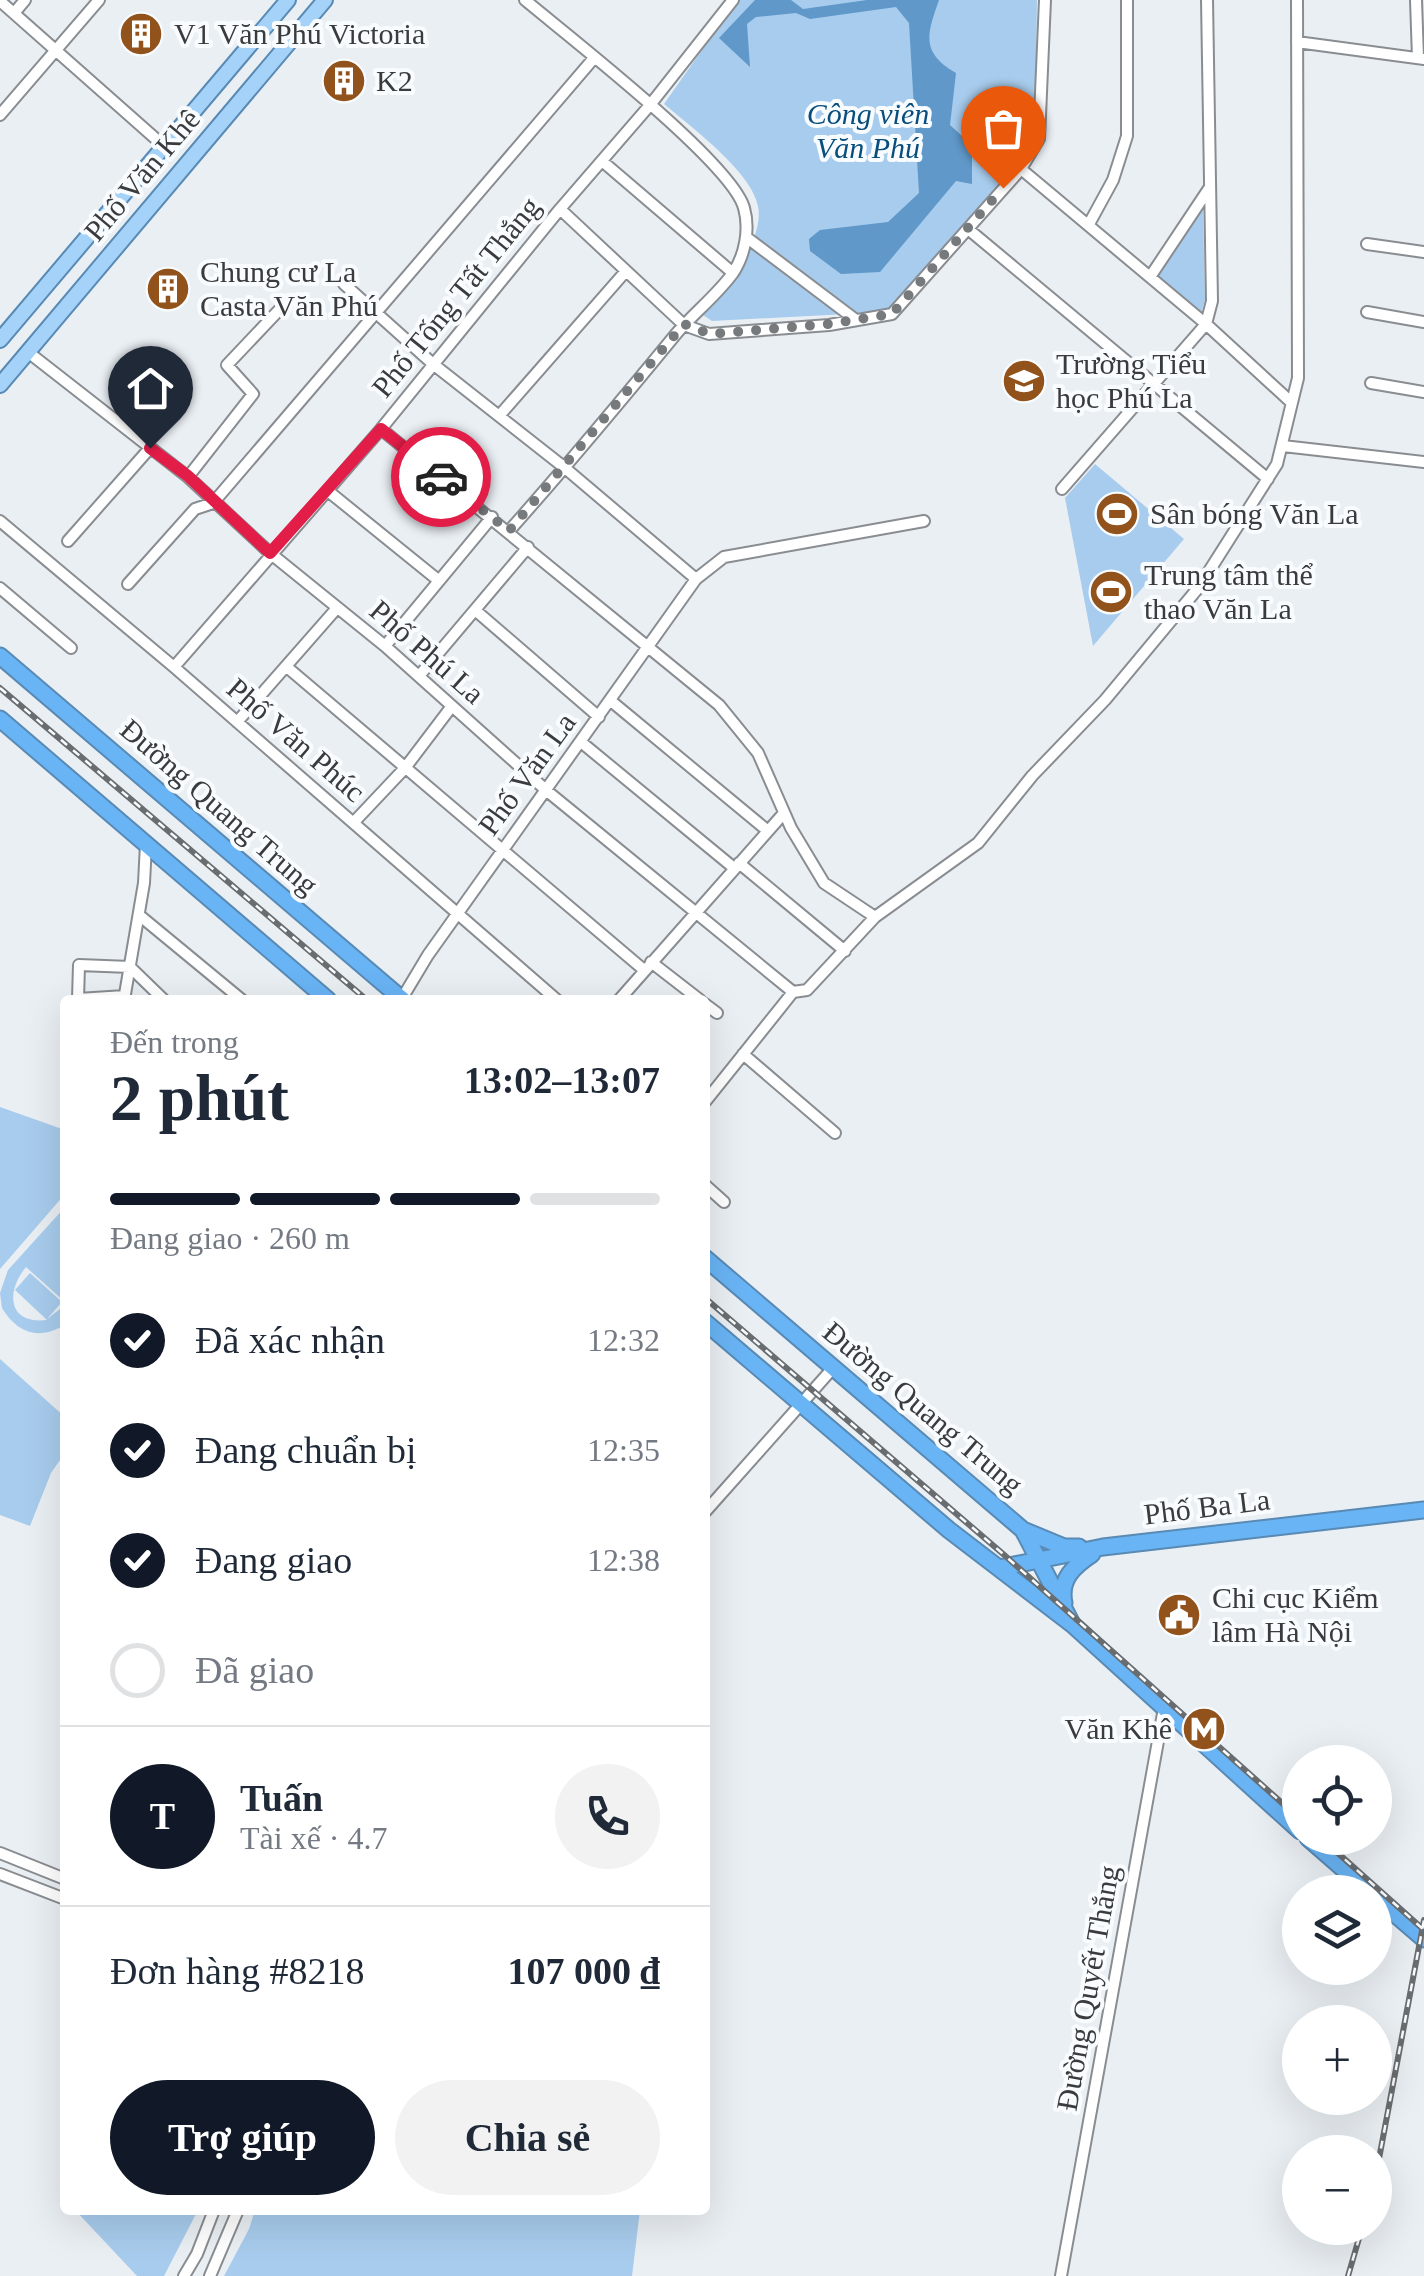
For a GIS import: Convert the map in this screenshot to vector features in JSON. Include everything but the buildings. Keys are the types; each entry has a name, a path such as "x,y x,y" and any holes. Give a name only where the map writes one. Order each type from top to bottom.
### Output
{"highway":[{"name":"Đường Quang Trung","path":"0,656 396,995"},
{"path":"0,719 322,995"},
{"name":"Đường Quang Trung","path":"710,1262 1023,1530 1073,1625"},
{"name":"Đường Quang Trung","path":"710,1326 999,1568 1073,1625 1282,1814"},
{"name":"Phố Ba La","path":"999,1568 1103,1547 1424,1510"},
{"path":"1023,1530 1064,1546 1103,1547"},
{"path":"1073,1625 1062,1591 1064,1583 1078,1563 1103,1547"},
{"path":"1134,1680 1146,1666"},
{"path":"1330,1855 1352,1875"},
{"path":"1392,1911 1424,1939"}],"main road":[{"name":"Phố Văn Khê","path":"2,333 288,0"},
{"name":"Phố Văn Khê","path":"0,384 325,0"}],"street":[{"path":"14,12 25,0"},
{"path":"0,115 99,0"},
{"path":"509,531 684,324 732,274 743,254 746,237 745,209 736,188 650,105 525,0"},
{"name":"Phố Tống Tất Thắng","path":"174,666 381,429 733,0"},
{"path":"560,210 684,324 710,334 892,314 1020,168 1039,139 1046,0"},
{"path":"1089,224 1114,180 1127,136 1127,0"},
{"path":"1062,489 1206,324 1212,302 1207,0"},
{"path":"710,1096 793,992 807,990 874,918 978,843 1032,776 1105,700 1200,588 1268,479 1283,446 1298,378 1297,0"},
{"path":"1298,42 1421,58 1416,0"},
{"path":"0,1 165,147"},
{"path":"128,584 195,509 213,503 594,58"},
{"path":"602,161 732,274"},
{"path":"1020,168 1206,324 1292,404"},
{"path":"1150,277 1210,186"},
{"path":"968,229 1268,479"},
{"path":"746,237 856,320"},
{"path":"1367,244 1424,252"},
{"path":"499,416 626,270"},
{"path":"344,284 433,364 565,468 696,579"},
{"path":"188,476 254,394 228,366 281,308"},
{"path":"1367,312 1424,322"},
{"name":"Phố Phú La","path":"28,352 188,476 213,503 385,646 547,792 793,992"},
{"path":"1371,383 1424,392"},
{"path":"381,429 718,705 758,753 784,813 824,883 874,918"},
{"path":"1283,446 1424,462"},
{"path":"68,541 150,448"},
{"path":"328,490 438,580"},
{"path":"385,646 492,517"},
{"name":"Phố Văn Phúc","path":"0,521 174,666 551,995"},
{"name":"Phố Văn La","path":"405,995 457,915 696,579 724,557 924,521"},
{"path":"419,676 528,547"},
{"path":"0,588 70,648"},
{"path":"236,722 288,668 337,608"},
{"path":"475,610 599,717"},
{"path":"288,668 502,853 647,966 691,995"},
{"path":"610,701 768,831"},
{"path":"354,822 406,768 452,706"},
{"path":"581,742 845,951"},
{"path":"623,995 784,813"},
{"path":"125,995 146,844"},
{"path":"139,915 236,995"},
{"path":"78,995 78,965 130,967 159,995"},
{"path":"710,1008 717,1014"},
{"path":"743,1054 836,1133"},
{"path":"710,1189 724,1202"},
{"path":"710,1506 833,1368"},
{"name":"Đường Quyết Thắng","path":"1061,2276 1164,1708"},
{"path":"0,1854 60,1877"},
{"path":"0,1874 60,1897"},
{"path":"184,2276 212,2215"},
{"path":"210,2276 236,2215"}],"green space":[{"name":"Công viên Văn Phú","path":"737,0 1037,0 1035,134 1017,163 889,309 712,321 703,315 749,249 755,235 758,206 732,164 664,104"},
{"path":"1203,205 1205,300 1201,313 1157,277"},
{"name":"Trung tâm thể thao Văn La","path":"1095,464 1184,539 1093,646 1065,498"},
{"path":"0,1107 60,1128 60,1200 0,1269"},
{"path":"60,1213 60,1298 26,1267 15,1286 13,1296 24,1317 47,1320 15,1290 30,1273 60,1300 47,1319 60,1309 60,1328 34,1333 7,1316 0,1293 8,1270"},
{"path":"0,1359 60,1413 60,1460 30,1526 0,1515"},
{"path":"80,2215 195,2215 164,2276 137,2276"},
{"path":"253,2215 639,2215 632,2276 224,2276"}],"shaded area":[{"path":"755,0 791,0 803,9 867,0 939,0 930,32 931,49 956,73 950,125 972,145 972,184 956,181 880,272 841,274 810,251 809,239 820,230 888,222 919,193 909,23 896,7 810,19 796,13 756,17 747,24 750,67 719,38"}],"railway":[{"path":"0,688 361,995"},
{"path":"710,1302 1002,1553 1282,1803"},
{"path":"1340,1855 1424,1930"},
{"path":"1383,2135 1424,1920"},
{"path":"1348,2276 1357,2245"}],"way so far":[{"path":"441,477 509,531 684,324 710,334 829,324 892,314 1003,188"}],"place":[{"name":"V1 Văn Phú Victoria","path":"141,34"},
{"name":"K2","path":"344,81"},
{"name":"Chung cư La Casta Văn Phú","path":"168,289"},
{"name":"Trường Tiểu học Phú La","path":"1024,381"},
{"name":"Sân bóng Văn La","path":"1117,514"},
{"name":"Trung tâm thể thao Văn La","path":"1111,592"},
{"name":"Chi cục Kiểm lâm Hà Nội","path":"1179,1615"},
{"name":"Văn Khê","path":"1204,1729"}],"route":[{"path":"150,448 188,476 270,553 381,429 441,477"}]}
